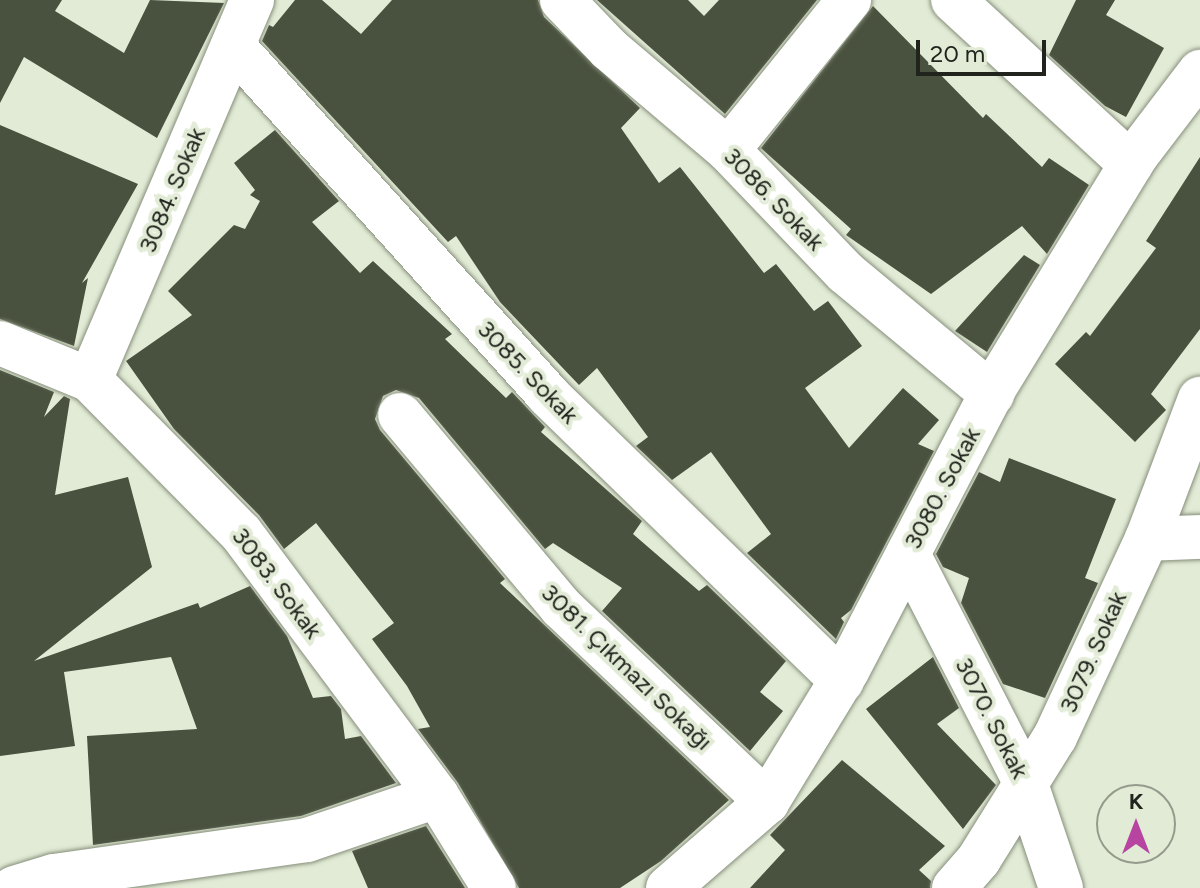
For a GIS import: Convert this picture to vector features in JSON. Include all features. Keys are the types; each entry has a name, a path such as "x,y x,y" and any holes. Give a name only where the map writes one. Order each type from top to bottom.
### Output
{"street":[{"name":"3084. Sokak","path":"90,380 252,0"},
{"name":"3086. Sokak","path":"562,0 609,49 728,150 846,273 992,394"},
{"path":"728,150 849,0"},
{"path":"953,0 1131,164"},
{"name":"3085. Sokak","path":"233,46 548,395 842,681"},
{"name":"3080. Sokak","path":"668,888 767,802 842,681 992,394 1131,164 1200,72"},
{"name":"3083. Sokak","path":"0,343 90,380 241,533 437,796 494,888"},
{"name":"3079. Sokak","path":"954,888 979,859 1055,737 1147,539 1200,399"},
{"name":"3081. Çıkmazı Sokağı","path":"400,415 561,607 767,802"},
{"path":"1147,539 1200,537"},
{"name":"3070. Sokak","path":"908,554 1026,784 1061,888"},
{"path":"14,888 54,876 307,840 437,796"}],"building":[{"path":"0,0 62,0 55,11 124,53 150,0 224,3 157,138 24,57 0,103"},
{"path":"295,0 322,0 361,34 392,0 538,0 544,17 640,108 621,128 659,183 680,167 764,273 776,264 814,311 828,301 862,346 805,388 849,448 903,388 939,420 918,444 934,451 851,610 841,618 844,622 836,639 747,553 771,534 711,452 672,480 636,446 648,437 597,368 579,385 500,302 456,236 448,242 262,41 269,25 273,27"},
{"path":"597,0 688,0 704,16 719,0 817,0 725,114"},
{"path":"1076,0 1115,0 1106,15 1164,48 1126,117 1105,106 1049,55"},
{"path":"873,6 983,118 986,114 1042,167 1049,158 1089,185 1047,254 1022,226 931,294 846,235 851,229 761,148"},
{"path":"0,125 138,184 82,283 88,278 74,346 0,319"},
{"path":"275,130 339,201 312,222 360,273 373,261 452,334 445,339 506,398 512,392 545,427 541,432 642,521 633,534 699,591 707,585 786,661 760,692 783,711 750,751 602,611 622,588 553,543 545,549 419,398 396,390 383,396 375,419 380,430 505,579 500,583 729,800 661,861 620,888 519,888 458,783 418,729 430,727 407,686 372,639 394,623 316,523 284,549 259,515 174,429 126,361 192,315 168,291 234,225 245,229 260,201 250,195 255,190 234,163"},
{"path":"1200,157 1200,329 1151,394 1166,410 1135,442 1055,364 1086,332 1090,336 1156,248 1146,241"},
{"path":"1024,255 1040,265 987,352 955,331"},
{"path":"0,370 54,392 44,417 64,396 70,399 55,495 128,477 152,567 34,661 198,603 200,608 250,586 287,636 313,698 331,696 341,709 345,739 361,736 396,783 301,816 93,845 87,736 197,729 171,657 64,672 75,746 0,756"},
{"path":"1009,458 1116,499 1085,578 1098,583 1045,698 1003,684 961,603 969,578 943,567 936,554 979,472 1000,482"},
{"path":"933,657 959,708 937,724 996,785 963,829 866,709"},
{"path":"842,760 945,846 919,870 931,881 930,888 750,888 785,850 770,835"},
{"path":"426,826 465,888 368,888 352,851"}]}
